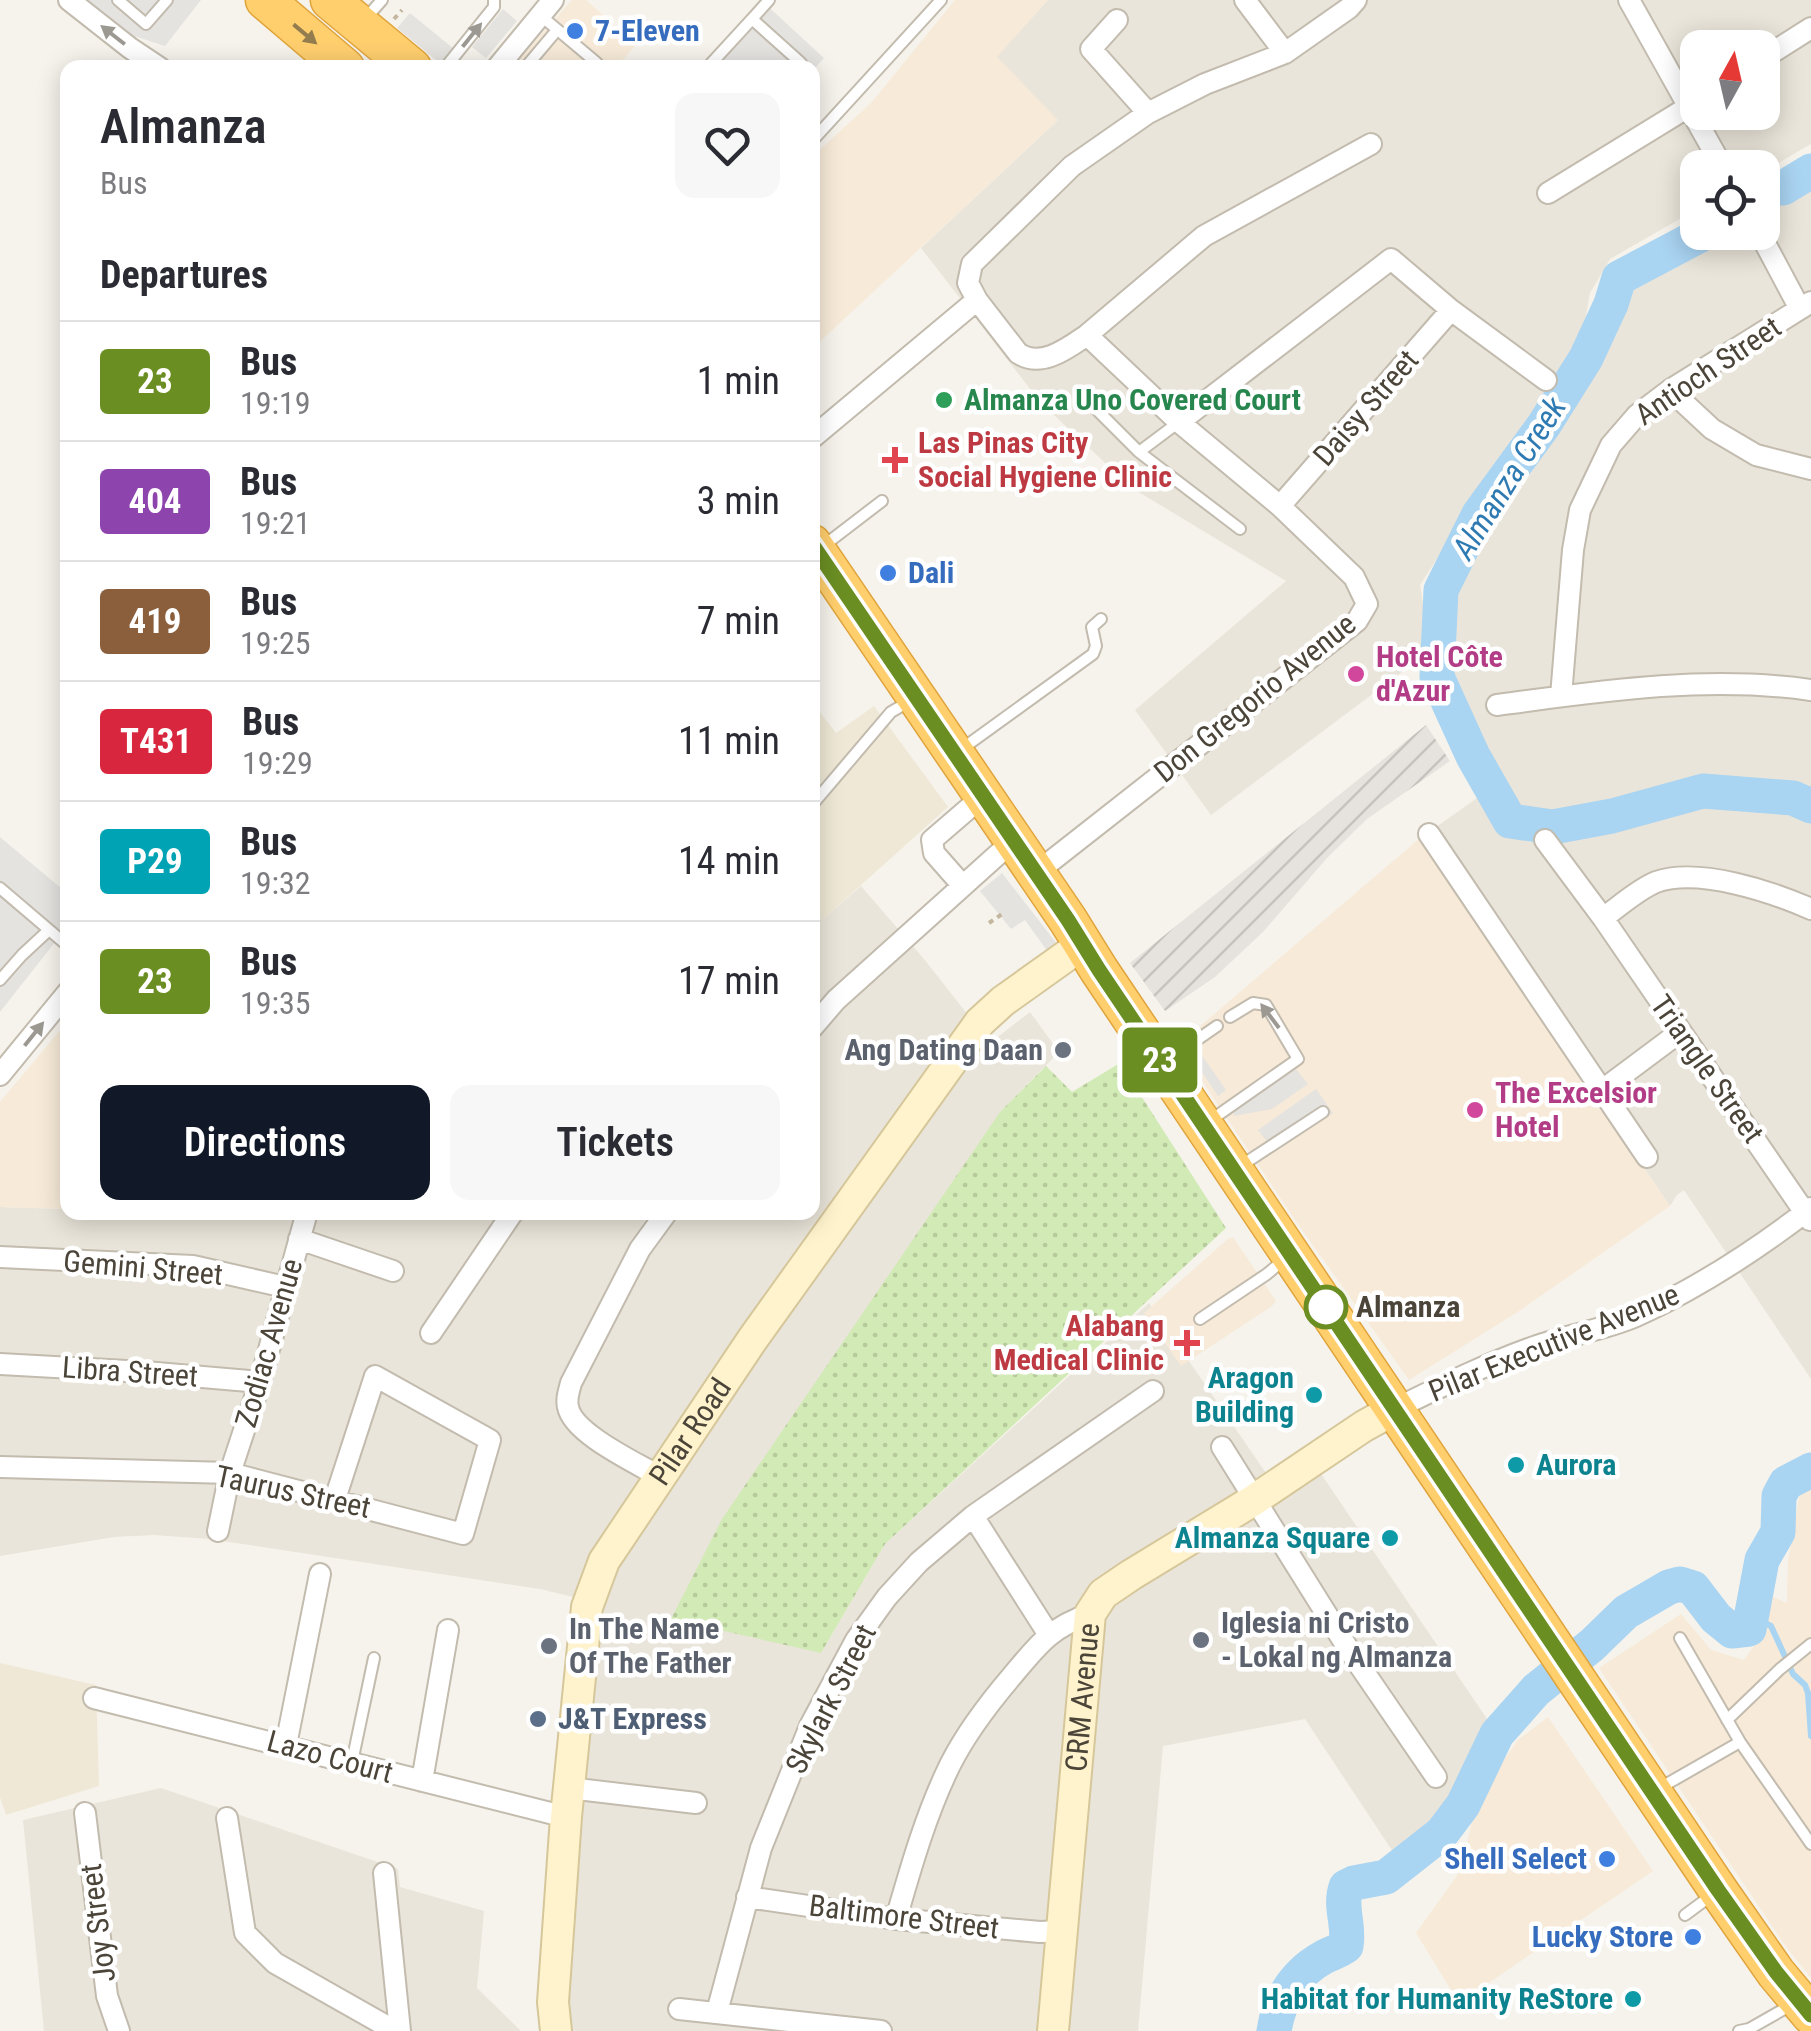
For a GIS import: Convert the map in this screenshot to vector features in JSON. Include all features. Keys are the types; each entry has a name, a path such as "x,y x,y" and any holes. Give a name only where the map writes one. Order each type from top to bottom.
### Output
{"highway":[{"path":"265,0 336,60"},
{"path":"330,0 371,12 406,60"},
{"path":"820,558 1014,840 1718,1890 1804,2008"}],"street":[{"path":"69,0 148,60"},
{"path":"1245,0 1285,53"},
{"path":"1356,0 1285,53 1205,84 1148,112 1072,166 972,264 972,291 1018,353 1040,360 1088,335 1204,236 1371,144"},
{"path":"1628,0 1680,82"},
{"path":"504,60 546,8"},
{"path":"1117,20 1091,49 1148,112"},
{"path":"1780,48 1811,28"},
{"path":"1548,193 1680,113"},
{"path":"1770,250 1806,306"},
{"path":"1180,422 1392,259 1451,310 1546,380"},
{"path":"820,431 972,291"},
{"name":"Antioch Street","path":"1562,686 1580,510 1611,444 1637,415 1670,390 1806,306"},
{"name":"Daisy Street","path":"1280,506 1451,310"},
{"name":"Don Gregorio Avenue","path":"1036,873 1357,622 1367,604 1354,578 1280,506 1180,422 1088,335"},
{"path":"1670,390 1712,429 1756,456 1811,469"},
{"path":"1497,704 1562,686 1618,689 1698,684 1811,690"},
{"path":"963,886 934,853 932,840 983,796"},
{"path":"1429,834 1647,1157"},
{"path":"820,1019 1014,840"},
{"name":"Triangle Street","path":"1545,840 1809,1213"},
{"path":"1603,918 1658,882 1681,878 1770,892 1811,910"},
{"name":"Pilar Road","path":"556,2031 552,2002 587,1607 604,1561 774,1309 980,1022 1002,1000 1083,944"},
{"path":"0,1075 60,1002"},
{"path":"1602,1091 1680,1032"},
{"name":"Pilar Executive Avenue","path":"1395,1410 1538,1345 1631,1318 1668,1301 1751,1253 1809,1213"},
{"name":"Zodiac Avenue","path":"218,1531 230,1473 260,1382 305,1220"},
{"path":"431,1333 508,1220"},
{"path":"660,1477 583,1430 572,1419 567,1404 571,1383 640,1249 661,1220"},
{"path":"299,1239 393,1271"},
{"name":"Gemini Street","path":"0,1257 193,1266 285,1286"},
{"name":"Libra Street","path":"0,1364 260,1382"},
{"name":"Taurus Street","path":"0,1467 230,1473 462,1534 490,1440 375,1376 336,1499"},
{"name":"Skylark Street","path":"716,2012 761,1848 810,1726 856,1640 886,1597 919,1562 973,1516 1153,1391"},
{"name":"CRM Avenue","path":"1053,2031 1090,1614 1103,1594 1395,1410"},
{"path":"1222,1447 1348,1650 1436,1778"},
{"path":"973,1516 1049,1634"},
{"path":"286,1745 320,1574"},
{"path":"896,1919 918,1845 950,1764 986,1707 1049,1634 1090,1614"},
{"path":"422,1781 448,1630"},
{"name":"Lazo Court","path":"94,1698 422,1781 567,1803 696,1804"},
{"name":"Joy Street","path":"85,1813 107,1996 119,2031"},
{"path":"227,1818 245,1933 275,1963 398,2031"},
{"path":"384,1873 398,2031"},
{"name":"Baltimore Street","path":"747,1897 896,1919 1062,1931"},
{"path":"679,2009 880,2031"}],"lane":[{"path":"118,0 146,24 167,0"},
{"path":"451,60 494,7 494,0"},
{"path":"714,60 769,0"},
{"path":"820,131 940,0"},
{"path":"546,8 558,30 593,60"},
{"path":"752,19 797,60"},
{"path":"532,60 558,30"},
{"path":"1096,408 1139,452 1240,529"},
{"path":"1139,452 1180,422"},
{"path":"820,545 882,500"},
{"path":"955,755 1093,654 1096,646 1092,627 1101,618"},
{"path":"820,796 891,712 916,698"},
{"path":"0,888 60,939"},
{"path":"0,980 49,930"},
{"path":"1204,1125 1298,1059 1266,1005 1253,1003 1230,1017"},
{"path":"1162,1064 1217,1026"},
{"path":"1234,1170 1323,1112"},
{"path":"1200,1320 1290,1254"},
{"path":"1680,1638 1740,1742 1811,1844"},
{"path":"1728,1720 1806,1648"},
{"path":"352,1762 374,1658"},
{"path":"1652,1792 1740,1742"},
{"path":"1685,1915 1718,1890"},
{"path":"1745,2030 1804,2008"}],"path":[{"path":"989,923 1006,912"}],"shaded area":[{"path":"86,0 201,0 165,46 134,36"},
{"path":"572,0 586,0 636,45 622,60 518,60"},
{"path":"761,0 824,58 820,62 705,60"},
{"path":"955,0 1048,0 997,57 1058,120 820,341 820,150 872,102"},
{"path":"1048,0 1811,0 1811,144 1780,162 1780,150 1680,150 1680,219 1610,259 1590,293 1583,333 1420,585 1430,651 1211,815 1135,710 1286,581 1132,488 1041,403 921,248 1057,121 996,57"},
{"path":"503,9 517,21 486,58 472,47"},
{"path":"410,13 454,49 444,60 436,60 397,28"},
{"path":"1811,183 1811,1379 1684,1190 1670,1206 1419,839 1504,779 1464,714 1448,659 1458,586 1603,362 1620,301 1634,280 1690,250 1780,250 1780,200"},
{"path":"874,706 948,807 822,920 820,712 836,733"},
{"path":"1426,725 1450,761 1367,819 1327,858 1263,932 1215,977 1165,1011 1130,963"},
{"path":"0,837 60,887 60,936 0,1012"},
{"name":"The Excelsior Hotel","path":"1419,839 1670,1206 1519,1311 1409,1380 1295,1220 1178,1045"},
{"path":"1002,873 1057,944 1048,952 1025,920 1011,929 980,891"},
{"path":"861,886 990,1043 1030,1012 1059,1052 1000,1112 821,1653 885,1544 1149,1303 1277,1489 1315,1465 1498,1735 1476,1764 1409,1876 1305,1719 1163,1746 1138,2031 572,2031 567,2019 594,1602 540,1589 209,1539 114,1537 0,1556 0,1207 60,1209 60,1220 820,1220 820,915 823,919"},
{"path":"60,1030 60,1209 0,1207 0,1102"},
{"path":"1197,1048 1226,1090 1218,1096 1189,1053"},
{"path":"1296,1069 1308,1084 1272,1109 1234,1116 1234,1109"},
{"path":"1316,1089 1333,1113 1275,1152 1258,1130"},
{"path":"1233,1237 1276,1301 1181,1366 1144,1313"},
{"path":"1811,1488 1811,1978 1784,1944 1599,1668 1681,1614 1711,1650 1744,1660 1760,1637 1770,1596 1787,1603 1788,1562 1800,1492"},
{"path":"0,1663 96,1685 99,1786 6,1815 0,1797"},
{"path":"1548,1717 1653,1871 1459,2003 1416,1933 1461,1870 1477,1798 1518,1740"},
{"path":"161,1788 398,1869 400,1887 484,1911 477,1988 521,2031 44,2031 23,1820"}],"green space":[{"path":"1120,1063 1226,1228 885,1544 821,1653 671,1619 722,1519 1000,1112 1046,1066 1072,1092"}],"waterway":[{"name":"Almanza Creek","path":"1783,188 1811,171"},
{"name":"Almanza Creek","path":"1680,246 1619,278 1586,358 1544,425 1479,514 1441,590 1437,677 1473,756 1510,821 1553,827 1612,816 1703,791 1793,798 1811,806"},
{"name":"Almanza Creek","path":"1274,2031 1284,1998 1297,1979 1314,1963 1346,1946 1346,1887 1386,1877 1442,1833 1463,1805 1497,1734 1536,1690 1626,1612 1680,1584 1693,1588 1716,1618 1732,1631 1749,1629 1762,1560 1778,1532 1779,1496 1786,1483 1811,1470"},
{"name":"Almanza Creek","path":"1751,1616 1771,1626 1793,1674 1805,1685 1811,1736"}],"bus line":[{"name":"23","path":"820,556 1718,1890 1811,2015"}],"place":[{"name":"7-Eleven","path":"575,31"},
{"name":"Almanza Uno Covered Court","path":"944,400"},
{"name":"Las Pinas City Social Hygiene Clinic","path":"895,460"},
{"name":"Dali","path":"888,573"},
{"name":"Hotel Côte d'Azur","path":"1356,674"},
{"name":"Ang Dating Daan","path":"1063,1050"},
{"name":"The Excelsior Hotel","path":"1475,1110"},
{"name":"Almanza","path":"1326,1307"},
{"name":"Alabang Medical Clinic","path":"1187,1343"},
{"name":"Aragon Building","path":"1314,1395"},
{"name":"Aurora","path":"1516,1465"},
{"name":"Almanza Square","path":"1390,1538"},
{"name":"Iglesia ni Cristo - Lokal ng Almanza","path":"1201,1640"},
{"name":"In The Name Of The Father","path":"549,1646"},
{"name":"J&T Express","path":"538,1719"},
{"name":"Shell Select","path":"1607,1859"},
{"name":"Lucky Store","path":"1693,1937"},
{"name":"Habitat for Humanity ReStore","path":"1633,1999"}]}
